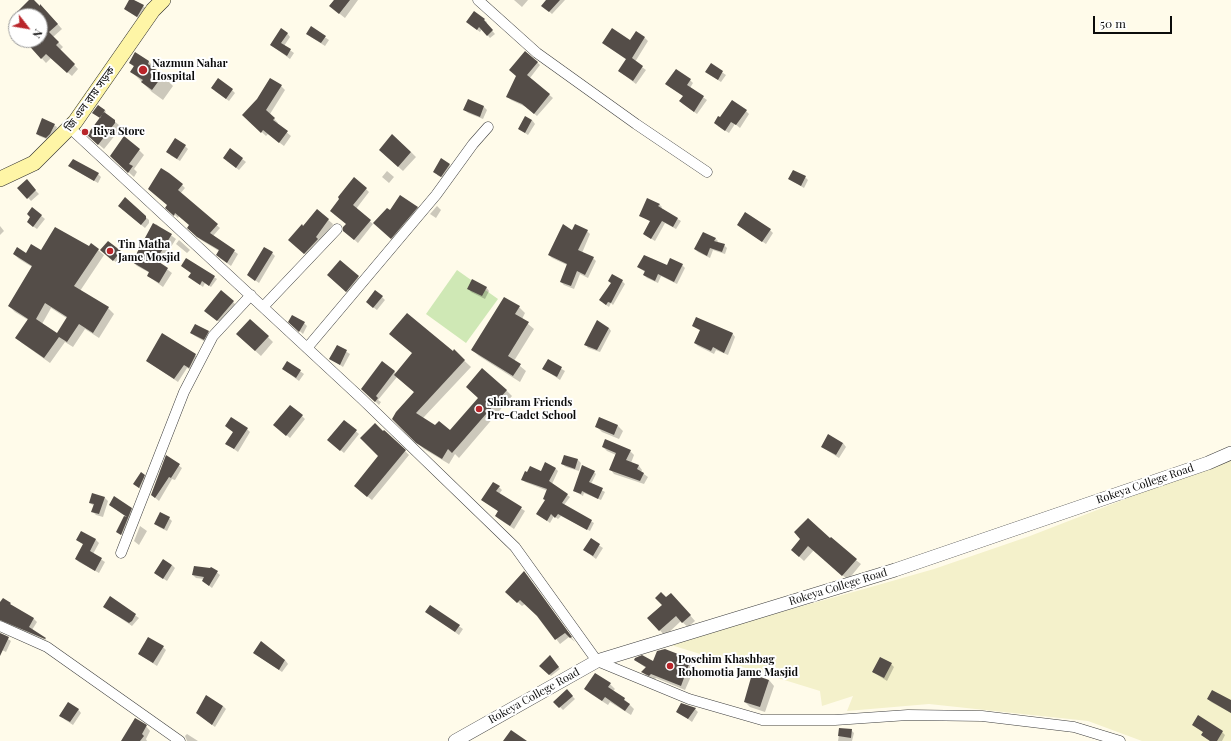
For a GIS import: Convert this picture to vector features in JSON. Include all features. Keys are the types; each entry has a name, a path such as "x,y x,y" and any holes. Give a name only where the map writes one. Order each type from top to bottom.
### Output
{"main road":[{"name":"জি এল রায় সড়ক","path":"0,179 34,163 70,128 153,10 163,0"}],"street":[{"path":"478,0 537,52 636,124 708,172"},
{"path":"307,348 436,195 473,144 488,127"},
{"path":"70,128 362,399 514,547 597,661 689,698 762,720 835,720 908,715 982,716 1074,727 1120,741"},
{"path":"264,307 337,229"},
{"path":"121,553 184,392 213,336 251,295"},
{"name":"Rokeya College Road","path":"455,741 597,661 895,570 1208,463 1231,453"},
{"path":"0,626 47,647 180,741"}],"shaded area":[{"path":"1231,458 1231,741 1142,741 1088,721 929,704 847,711 853,696 822,706 820,691 671,645 734,625 934,569 1030,536"}],"green space":[{"path":"457,270 498,299 466,343 426,314"}],"building":[{"path":"29,0 34,0 44,8 21,8"},
{"path":"129,0 134,0 144,5 137,17 124,9"},
{"path":"334,0 350,0 339,14 329,6"},
{"path":"546,0 560,0 549,12 541,6"},
{"path":"474,11 485,19 484,20 493,30 487,36 479,27 477,30 466,22"},
{"path":"48,13 58,24 49,32 59,42 56,45 75,64 67,73 46,54 41,59 31,48 48,48"},
{"path":"311,26 326,36 321,43 306,34"},
{"path":"281,28 288,33 281,43 291,49 287,56 270,45"},
{"path":"612,28 630,40 636,31 645,37 632,58 643,66 633,81 618,71 626,59 602,43"},
{"path":"525,51 538,62 527,75 550,94 534,114 522,104 506,97 516,76 509,70"},
{"name":"Nazmun Nahar Hospital","path":"135,52 149,61 148,64 163,75 152,90 141,82 143,80 130,72 134,66 129,63"},
{"path":"711,63 723,71 718,80 705,72"},
{"path":"676,69 691,79 687,85 704,96 694,112 679,101 683,96 665,84"},
{"path":"218,78 233,89 226,99 211,88"},
{"path":"270,78 282,85 266,110 275,118 273,120 288,131 279,143 263,130 261,133 242,115 257,99"},
{"path":"468,99 484,106 480,117 463,110"},
{"path":"732,100 747,110 736,125 731,122 725,131 714,123"},
{"path":"98,105 105,110 100,118 92,113"},
{"path":"104,112 115,120 115,123 98,145 87,135"},
{"path":"525,116 532,120 525,133 518,129"},
{"path":"42,118 55,124 50,134 46,138 36,134"},
{"path":"392,134 411,152 398,167 379,150"},
{"path":"124,136 140,149 129,164 133,166 128,173 110,156"},
{"path":"175,138 186,145 177,159 166,152"},
{"path":"230,148 243,158 236,168 223,158"},
{"path":"441,158 450,164 441,177 433,172"},
{"path":"73,159 99,173 94,181 68,166"},
{"path":"161,168 183,184 178,190 218,224 210,233 235,250 227,263 216,255 219,250 197,237 187,228 189,225 175,213 174,216 165,208 167,205 148,189"},
{"path":"793,170 806,176 801,186 788,179"},
{"path":"354,177 367,188 353,205 371,220 354,240 343,231 343,227 346,224 330,211 339,199 338,197"},
{"path":"27,179 36,190 27,199 17,188"},
{"path":"400,195 418,207 391,239 373,223 387,208 390,210"},
{"path":"125,197 146,216 146,219 141,225 118,206"},
{"path":"647,198 660,204 658,206 678,218 673,227 662,221 651,239 643,234 650,221 639,216"},
{"path":"32,207 42,215 33,227 27,222 30,217 27,214"},
{"path":"317,209 329,219 316,237 318,239 304,254 288,240 302,224 303,226"},
{"path":"745,212 771,229 762,242 737,225"},
{"path":"153,223 172,234 156,260 168,268 159,283 147,276 149,272 132,262"},
{"path":"563,224 572,230 575,224 588,230 578,250 594,257 585,275 577,271 571,286 560,282 567,264 548,255"},
{"path":"55,227 89,246 91,243 99,249 74,286 109,307 93,333 79,324 67,342 59,337 44,358 15,338 28,319 8,306 32,266 13,254 17,247 26,253 31,244 41,250","holes":["45,303 67,317 57,333 36,319"]},
{"path":"703,232 716,238 714,241 725,244 722,252 710,248 707,256 694,249"},
{"name":"Tin Matha Jame Mosjid","path":"108,241 121,251 113,261 100,250"},
{"path":"264,247 273,252 255,281 247,275"},
{"path":"644,255 667,265 670,258 683,264 674,282 658,274 655,281 643,275 645,271 637,267"},
{"path":"186,258 215,276 209,286 202,281 200,285 188,277 191,273 181,266"},
{"path":"340,260 359,276 346,292 327,275"},
{"path":"612,274 623,280 611,303 608,302 606,305 599,300 611,283 608,281"},
{"path":"472,279 487,287 482,296 467,289"},
{"path":"221,290 234,301 217,321 204,311"},
{"path":"375,290 383,296 373,308 366,302"},
{"path":"504,297 520,306 515,314 529,322 508,356 521,364 513,376 471,350"},
{"path":"407,313 453,351 454,349 465,360 416,413 435,425 439,421 450,430 478,398 466,387 482,368 507,390 452,453 448,449 442,459 416,443 392,419 396,412 414,392 394,375 412,353 389,334"},
{"path":"292,315 305,322 299,332 288,322"},
{"path":"696,317 733,333 724,353 713,347 711,351 694,343 700,330 692,326"},
{"path":"250,319 269,336 255,351 236,334"},
{"path":"597,320 609,328 597,350 584,345"},
{"path":"195,324 209,331 204,340 190,333"},
{"path":"162,333 196,354 189,368 184,365 174,379 146,361"},
{"path":"337,345 347,350 340,365 329,359"},
{"path":"548,359 562,367 557,377 542,369"},
{"path":"287,361 301,370 296,378 282,369"},
{"path":"382,361 395,371 376,396 378,398 375,402 361,389"},
{"path":"290,405 303,415 286,436 273,425"},
{"path":"231,417 248,428 234,449 225,444 233,432 225,426"},
{"path":"599,417 618,425 614,435 595,427"},
{"path":"344,420 357,430 340,451 327,440"},
{"path":"375,423 406,450 367,497 354,486 378,456 360,438"},
{"path":"828,434 843,443 836,455 821,447"},
{"path":"605,439 631,450 626,460 639,465 637,469 644,473 640,481 609,470 616,453 602,447"},
{"path":"166,455 180,464 155,498 151,495"},
{"path":"564,455 578,459 575,469 561,464"},
{"path":"545,462 556,468 549,481 568,494 562,503 592,520 587,530 558,514 555,518 551,514 547,521 536,514 545,500 543,499 547,489 521,480 525,471 527,472 530,466 541,471"},
{"path":"582,465 595,471 589,482 603,488 598,499 582,491 581,494 573,491"},
{"path":"141,472 145,475 139,488 133,484"},
{"path":"493,482 500,486 496,491 522,507 510,526 495,516 498,511 481,500"},
{"path":"92,493 105,497 99,514 91,512 94,504 89,503"},
{"path":"114,496 132,508 121,535 116,532 124,516 127,517 109,505"},
{"path":"160,512 170,517 164,529 154,524"},
{"path":"808,518 830,538 831,537 857,559 842,576 808,546 799,557 791,550 800,539 794,532"},
{"path":"81,531 96,539 90,551 102,558 95,571 75,559 83,544 76,540"},
{"path":"591,538 600,544 593,556 583,550"},
{"path":"163,559 172,565 163,579 154,573"},
{"path":"194,566 211,567 218,571 209,586 202,581 204,577 192,575"},
{"path":"524,571 572,637 570,638 565,633 555,640 537,616 520,600 517,603 505,592"},
{"path":"661,592 666,597 671,593 691,615 682,623 676,616 659,631 647,618 662,605 655,598"},
{"path":"110,596 136,614 132,621 129,623 103,607"},
{"path":"3,598 11,603 10,604 34,618 29,627 46,638 45,639 0,620 0,602"},
{"path":"430,605 460,625 455,632 425,612"},
{"path":"0,633 9,637 0,656"},
{"path":"148,637 164,646 153,663 138,654"},
{"path":"261,641 285,660 279,670 253,653"},
{"name":"Poschim Khashbag Rohomotia Jame Masjid","path":"665,649 691,659 681,686 651,674 649,676 641,672 646,667 634,660 642,655 653,661 657,651"},
{"path":"550,655 559,667 549,675 539,666"},
{"path":"880,657 892,663 884,678 872,672"},
{"path":"595,673 611,683 608,687 625,698 624,700 630,704 625,711 605,697 602,701 584,689"},
{"path":"752,674 769,680 760,707 744,702"},
{"path":"567,689 573,696 559,708 553,702"},
{"path":"1212,690 1231,700 1231,713 1207,699"},
{"path":"206,695 223,706 212,725 196,713"},
{"path":"68,702 79,709 70,722 59,716"},
{"path":"681,703 696,708 688,719 676,712"},
{"path":"1198,715 1223,731 1217,741 1210,741 1201,735 1203,732 1192,725"},
{"path":"135,718 147,725 142,734 144,736 140,741 121,741"},
{"path":"839,728 852,729 851,738 838,736"},
{"path":"511,730 527,741 503,741"}],"place":[{"name":"Nazmun Nahar Hospital","path":"143,70"},
{"name":"Riya Store","path":"85,132"},
{"name":"Tin Matha Jame Mosjid","path":"110,251"},
{"name":"Shibram Friends Pre-Cadet School","path":"479,409"},
{"name":"Poschim Khashbag Rohomotia Jame Masjid","path":"670,666"}]}
